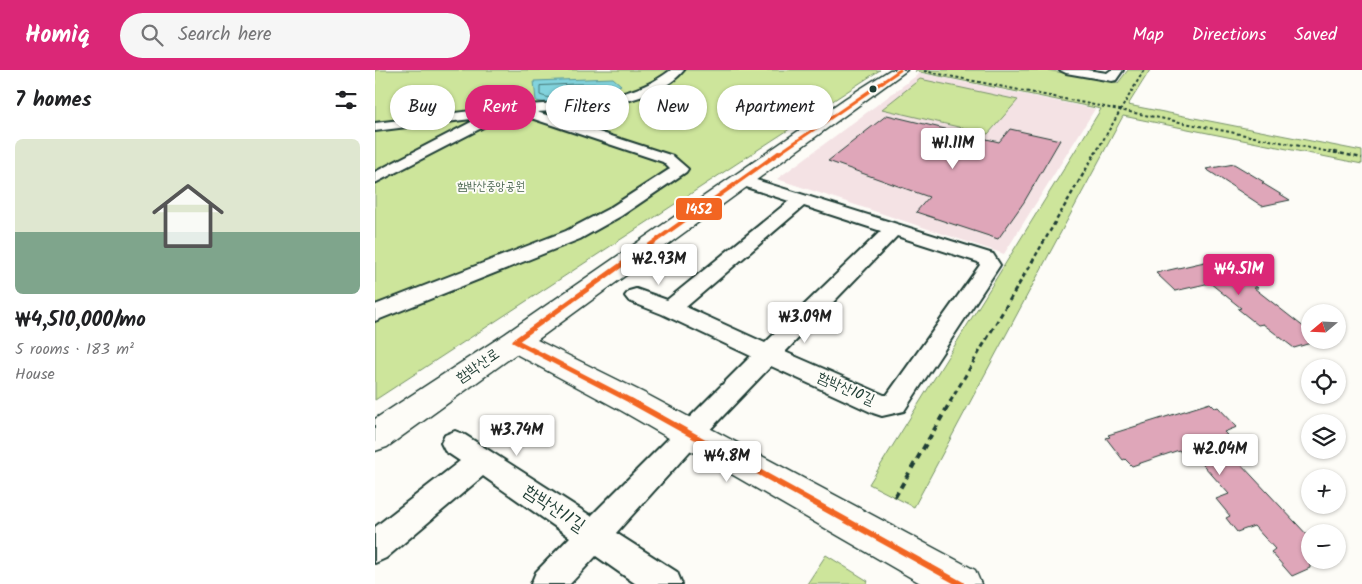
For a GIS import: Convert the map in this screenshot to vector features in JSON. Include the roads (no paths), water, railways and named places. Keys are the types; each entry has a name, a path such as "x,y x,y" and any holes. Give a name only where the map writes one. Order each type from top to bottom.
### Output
{"street":[{"path":"536,108 605,101 654,87 669,80 678,70"},
{"name":"함박산로","path":"375,437 515,341 740,180 900,70"},
{"path":"1066,70 1112,77 1117,70"},
{"path":"375,127 465,116"},
{"path":"375,314 442,284 572,235 637,198 680,169 668,159 536,116"},
{"path":"375,178 468,130"},
{"name":"함박산10길","path":"636,296 882,406 895,404 990,265 986,258 740,180"},
{"path":"670,310 801,200"},
{"path":"548,584 689,433 893,229"},
{"path":"515,341 689,433 961,584"},
{"name":"함박산11길","path":"455,443 665,584"},
{"path":"375,547 482,460"}],"water":[{"path":"613,78 621,85 546,85 546,103 536,101 536,85 534,81"}],"park label":[{"name":"함박산중앙공원","path":"491,186"}]}
